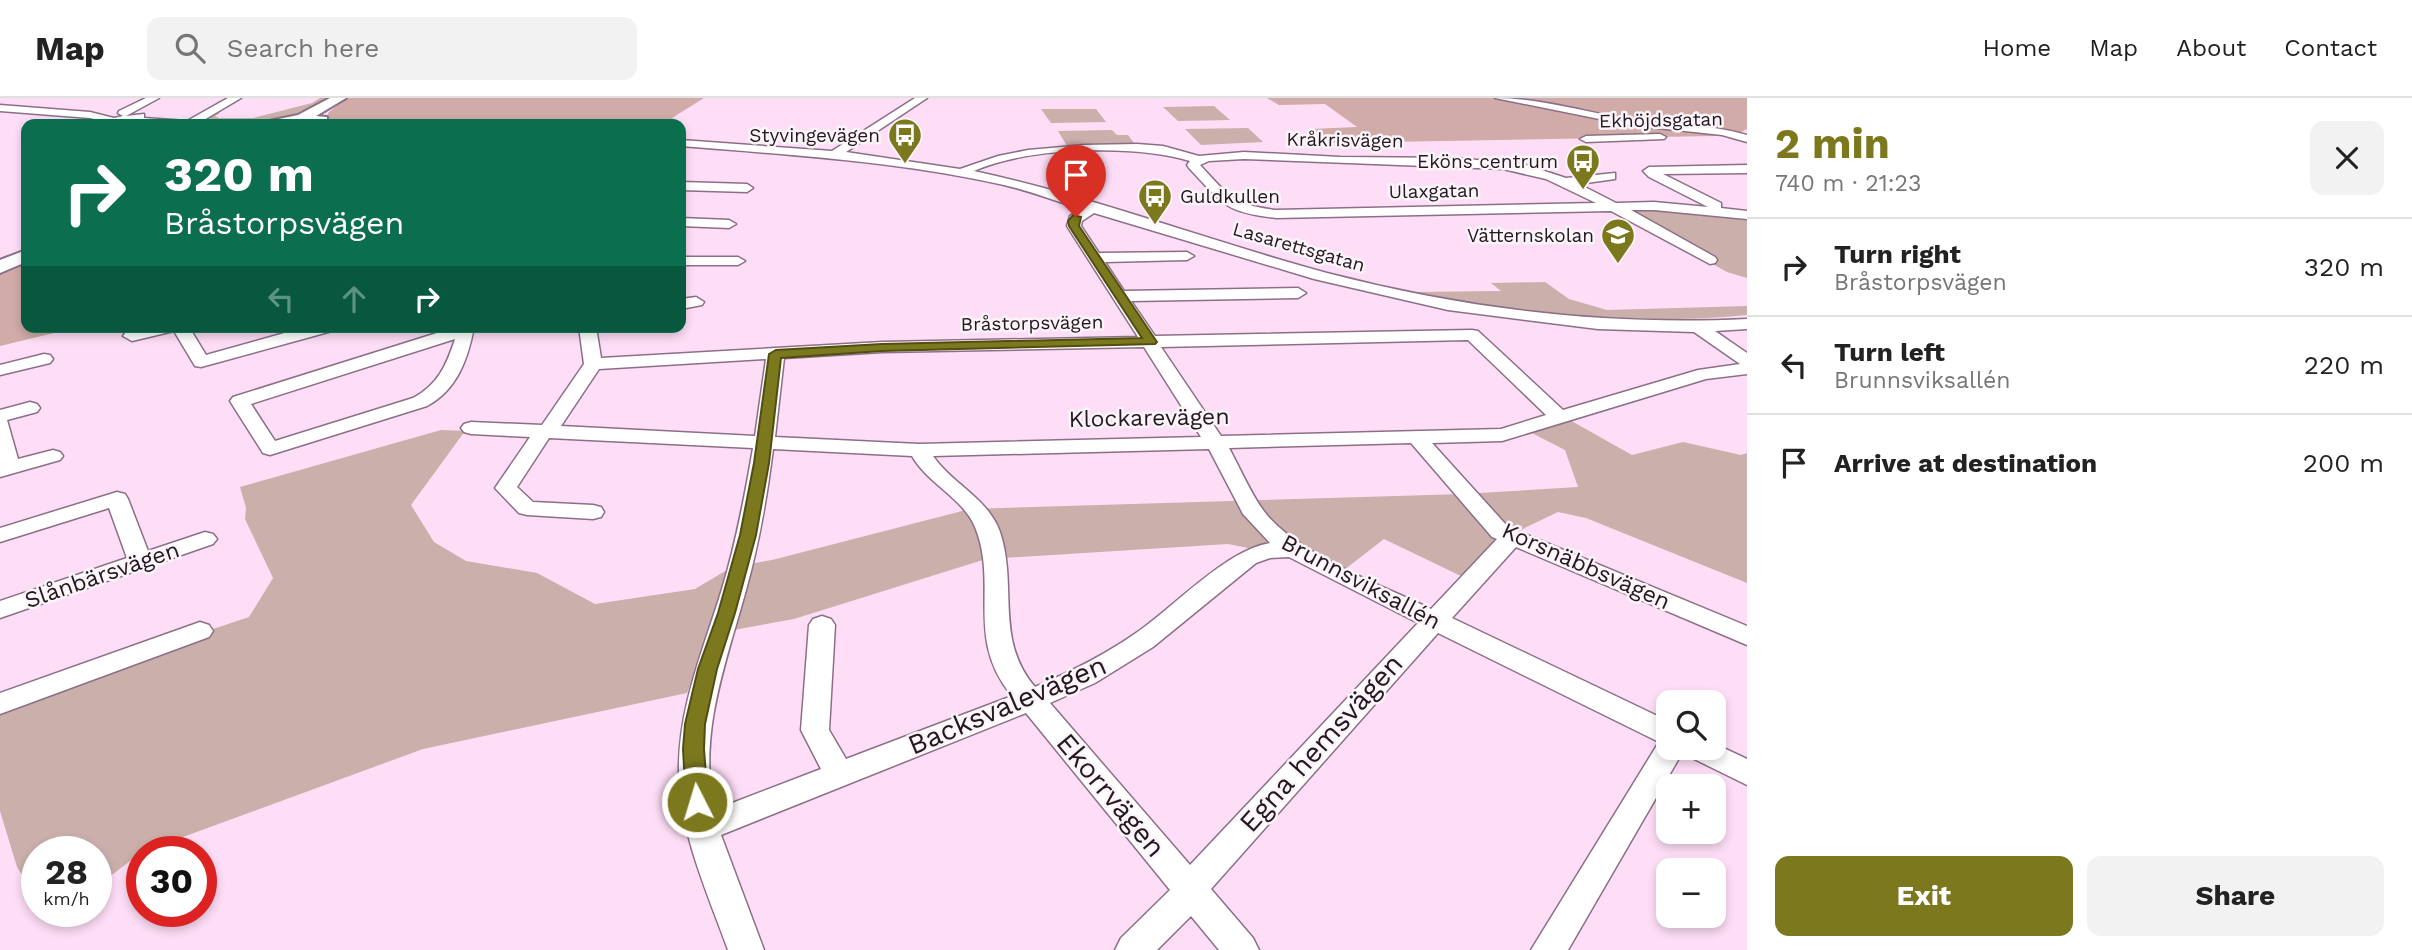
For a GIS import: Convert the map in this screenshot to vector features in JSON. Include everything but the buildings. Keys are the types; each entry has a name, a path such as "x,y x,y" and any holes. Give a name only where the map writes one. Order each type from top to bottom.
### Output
{"main road":[{"path":"297,119 341,98"},
{"path":"324,119 326,110 341,98"},
{"path":"302,118 307,119"},
{"path":"0,267 21,258"}],"street":[{"path":"130,115 154,98"},
{"path":"198,119 236,98"},
{"path":"832,156 917,98"},
{"path":"1500,98 1629,122 1742,137"},
{"path":"0,108 89,115 130,115 156,119"},
{"path":"5,121 36,111"},
{"name":"Ekhöjdsgatan","path":"1586,139 1742,137"},
{"path":"1622,138 1698,170"},
{"name":"Lasarettsgatan","path":"686,143 832,156 961,173 1024,187 1314,274 1403,296 1558,319 1697,326 1747,324"},
{"path":"961,173 997,159 1074,151 1156,149 1199,160"},
{"name":"Kråkrisvägen","path":"1199,160 1231,156 1341,161 1469,162 1525,169 1567,182 1613,207"},
{"name":"Ulaxgatan","path":"1199,160 1193,165 1196,171 1225,200 1256,212 1661,206 1747,215"},
{"path":"1721,211 1706,199 1649,172 1747,169"},
{"path":"1567,182 1611,176"},
{"path":"686,186 747,188"},
{"name":"Ulaxgatan","path":"1613,207 1710,260"},
{"name":"Brunnsviksallén","path":"1092,208 1078,215 1073,224 1216,443 1255,514 1272,534 1292,549 1432,620 1656,728"},
{"path":"686,222 729,224"},
{"path":"1096,258 1187,256"},
{"path":"686,261 738,261"},
{"path":"1120,296 1298,293"},
{"path":"1697,326 1747,362"},
{"path":"132,337 147,333"},
{"path":"182,333 192,364 304,333"},
{"path":"453,333 240,401 270,449 433,396 441,389 456,361 465,333"},
{"path":"588,333 593,364 506,488 527,508 593,512"},
{"name":"Bråstorpsvägen","path":"593,364 882,347 1472,335 1560,418"},
{"path":"746,950 702,828 694,778 695,724 707,669 743,556 764,442 776,354"},
{"path":"0,370 44,359"},
{"name":"Klockarevägen","path":"471,428 919,450 1502,435 1704,374 1747,369"},
{"path":"0,416 30,408"},
{"path":"0,424 5,469 52,456"},
{"name":"Korsnäbbsvägen","path":"1417,438 1500,532 1747,636"},
{"name":"Ekorrvägen","path":"919,450 928,464 985,523 992,547 996,642 1005,667 1241,950"},
{"path":"0,535 117,499 140,562"},
{"name":"Egna hemsvägen","path":"1133,950 1191,891 1206,869 1511,537"},
{"name":"Slånbärsvägen","path":"0,610 205,539"},
{"name":"Backsvalevägen","path":"702,828 1031,700 1085,676 1144,641 1248,558 1267,551 1292,549"},
{"path":"822,625 815,730 840,775"},
{"path":"0,704 200,631"},
{"path":"1549,950 1663,760"},
{"path":"1720,760 1747,773"}],"shaded area":[{"path":"320,98 333,98 305,115 288,119 203,119 213,113 220,113 215,116 219,118 253,118 312,103"},
{"path":"346,98 704,98 672,118 674,119 329,119 328,113"},
{"path":"1267,98 1747,98 1747,129 1735,135 1712,136 1331,143 1311,129 1357,127 1325,104 1279,105"},
{"path":"1214,106 1230,120 1178,121 1163,107"},
{"path":"1041,109 1096,109 1106,122 1051,123"},
{"path":"1248,128 1263,142 1201,145 1185,129"},
{"path":"1112,130 1117,135 1128,135 1134,143 1067,146 1058,131"},
{"path":"1609,206 1747,215 1747,278 1727,272"},
{"path":"21,258 21,333 54,333 0,346 0,267"},
{"path":"1545,282 1569,299 1607,310 1747,306 1747,315 1657,319 1568,316 1484,308 1414,292 1501,291 1491,283"},
{"path":"1559,414 1632,455 1683,442 1741,455 1747,453 1747,583 1586,518 1558,512 1504,538 1465,578 1384,539 1335,577 1275,543 1253,549 1228,544 986,559 794,619 712,634 687,693 423,749 186,836 126,836 126,864 112,875 112,836 21,836 21,874 0,811 0,700 249,617 273,578 245,519 246,508 240,487 441,430 465,431 411,505 434,542 466,561 537,573 595,604 695,589 732,567 772,560 970,509 1463,494 1578,487 1565,450 1520,427"}],"place":[{"name":"Styvingevägen","path":"905,165"},
{"name":"Eköns centrum","path":"1583,191"},
{"name":"Guldkullen","path":"1155,226"},
{"name":"Vätternskolan","path":"1618,265"}],"route":[{"path":"697,802 694,778 695,724 707,669 727,613 748,535 776,354 882,347 1150,342 1074,226 1076,217"}]}
